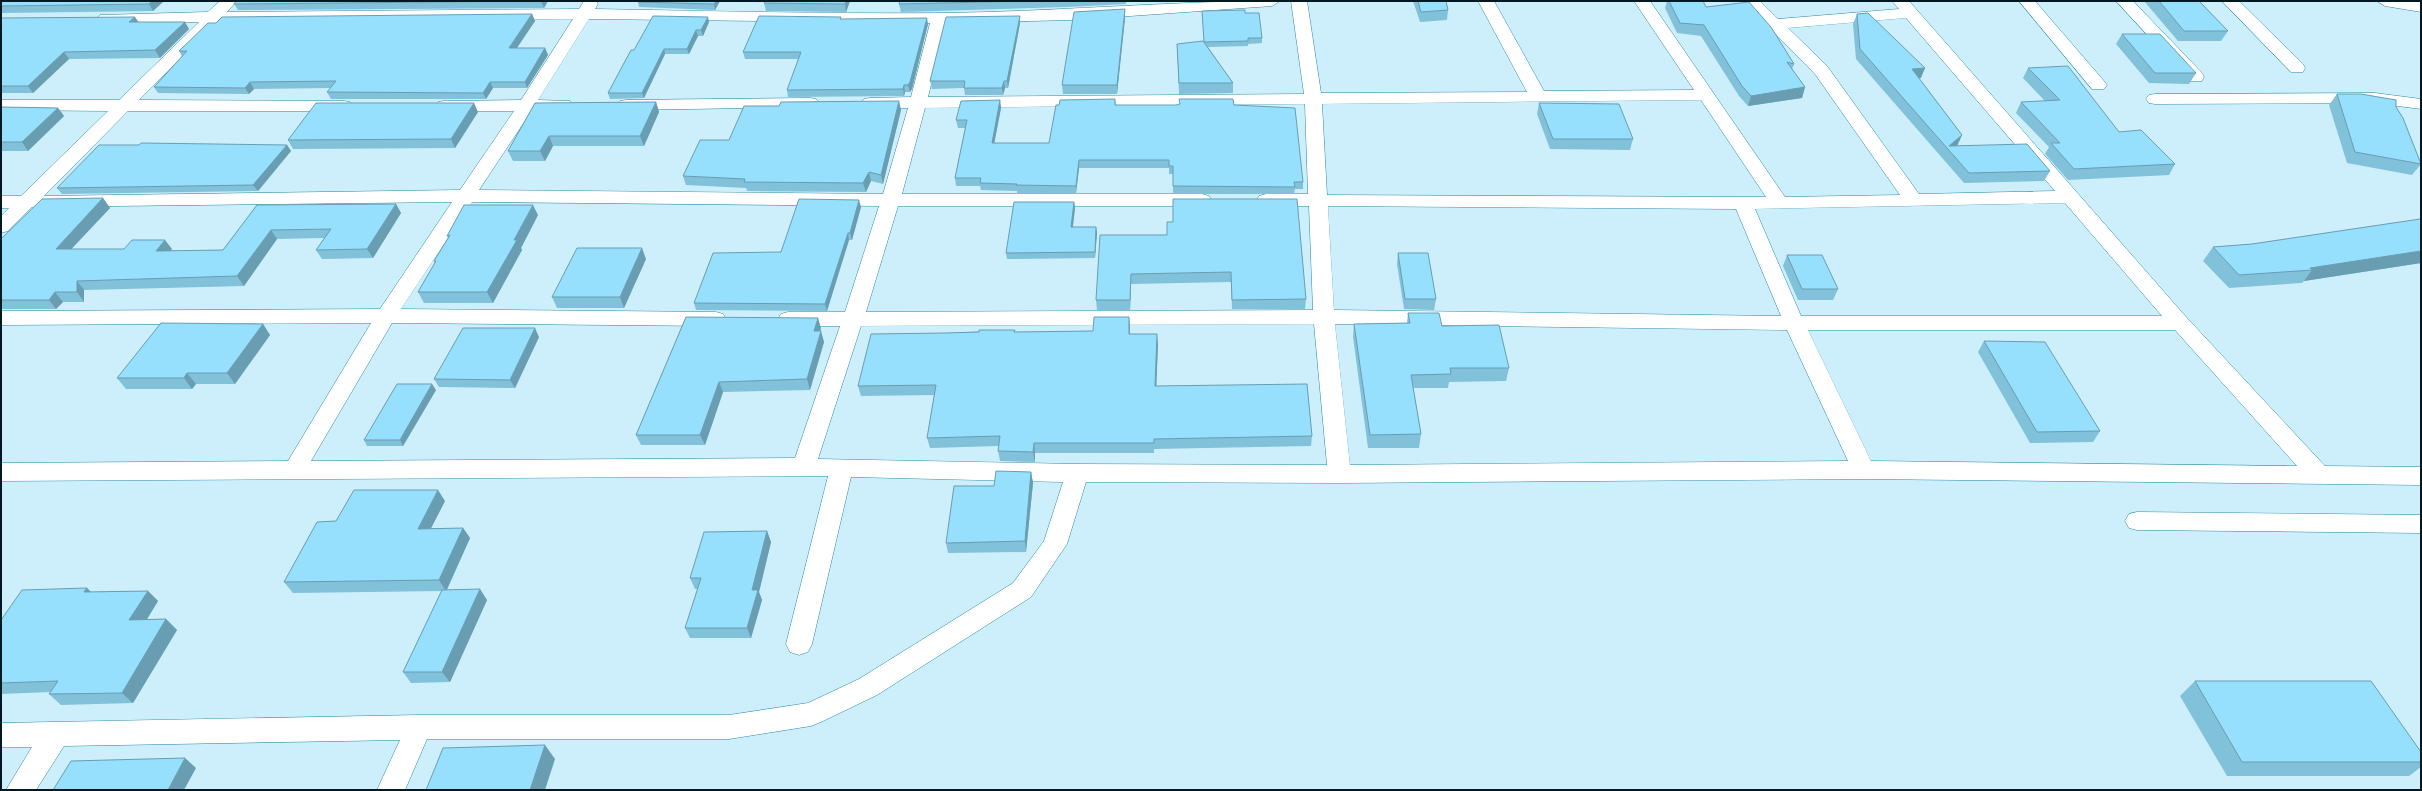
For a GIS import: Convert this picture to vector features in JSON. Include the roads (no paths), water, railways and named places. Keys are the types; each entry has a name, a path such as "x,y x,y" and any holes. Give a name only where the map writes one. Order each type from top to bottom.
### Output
{"street":[{"path":"1,227 125,106 229,1"},
{"path":"88,18 213,17 588,7 939,18 1048,16 1174,5 1272,1"},
{"path":"1299,1 1313,97 1324,317 1339,474"},
{"path":"1486,1 1539,98"},
{"path":"1642,1 1780,203"},
{"path":"1751,1 1821,70 1912,198"},
{"path":"2028,1 2098,85"},
{"path":"2124,1 2196,77"},
{"path":"2230,1 2297,68"},
{"path":"2385,1 2421,7"},
{"path":"295,469 386,316 464,196 526,106 588,7"},
{"path":"1776,24 1905,7 2069,197 2318,474"},
{"path":"804,467 853,320 920,102 939,18"},
{"path":"857,103 1313,97 1539,98 1706,95"},
{"path":"2155,99 2375,98 2421,104"},
{"path":"612,105 826,103"},
{"path":"1,105 361,106"},
{"path":"424,106 581,105"},
{"path":"1,202 464,196 890,200 1222,200"},
{"path":"1246,200 1780,203 1912,198 2069,197"},
{"path":"1743,202 1794,322 1864,470"},
{"path":"1,318 386,316 734,319"},
{"path":"766,319 853,320 1324,317 1794,322 2180,322"},
{"path":"1,472 295,469 842,467 1077,473 1339,474 1864,470 2421,476"},
{"path":"799,644 842,467"},
{"path":"1,735 419,727 729,727 811,714 868,687 1022,590 1055,544 1077,473"},
{"path":"2137,521 2421,524"},
{"path":"391,790 419,727"},
{"path":"20,790 56,734"}]}
